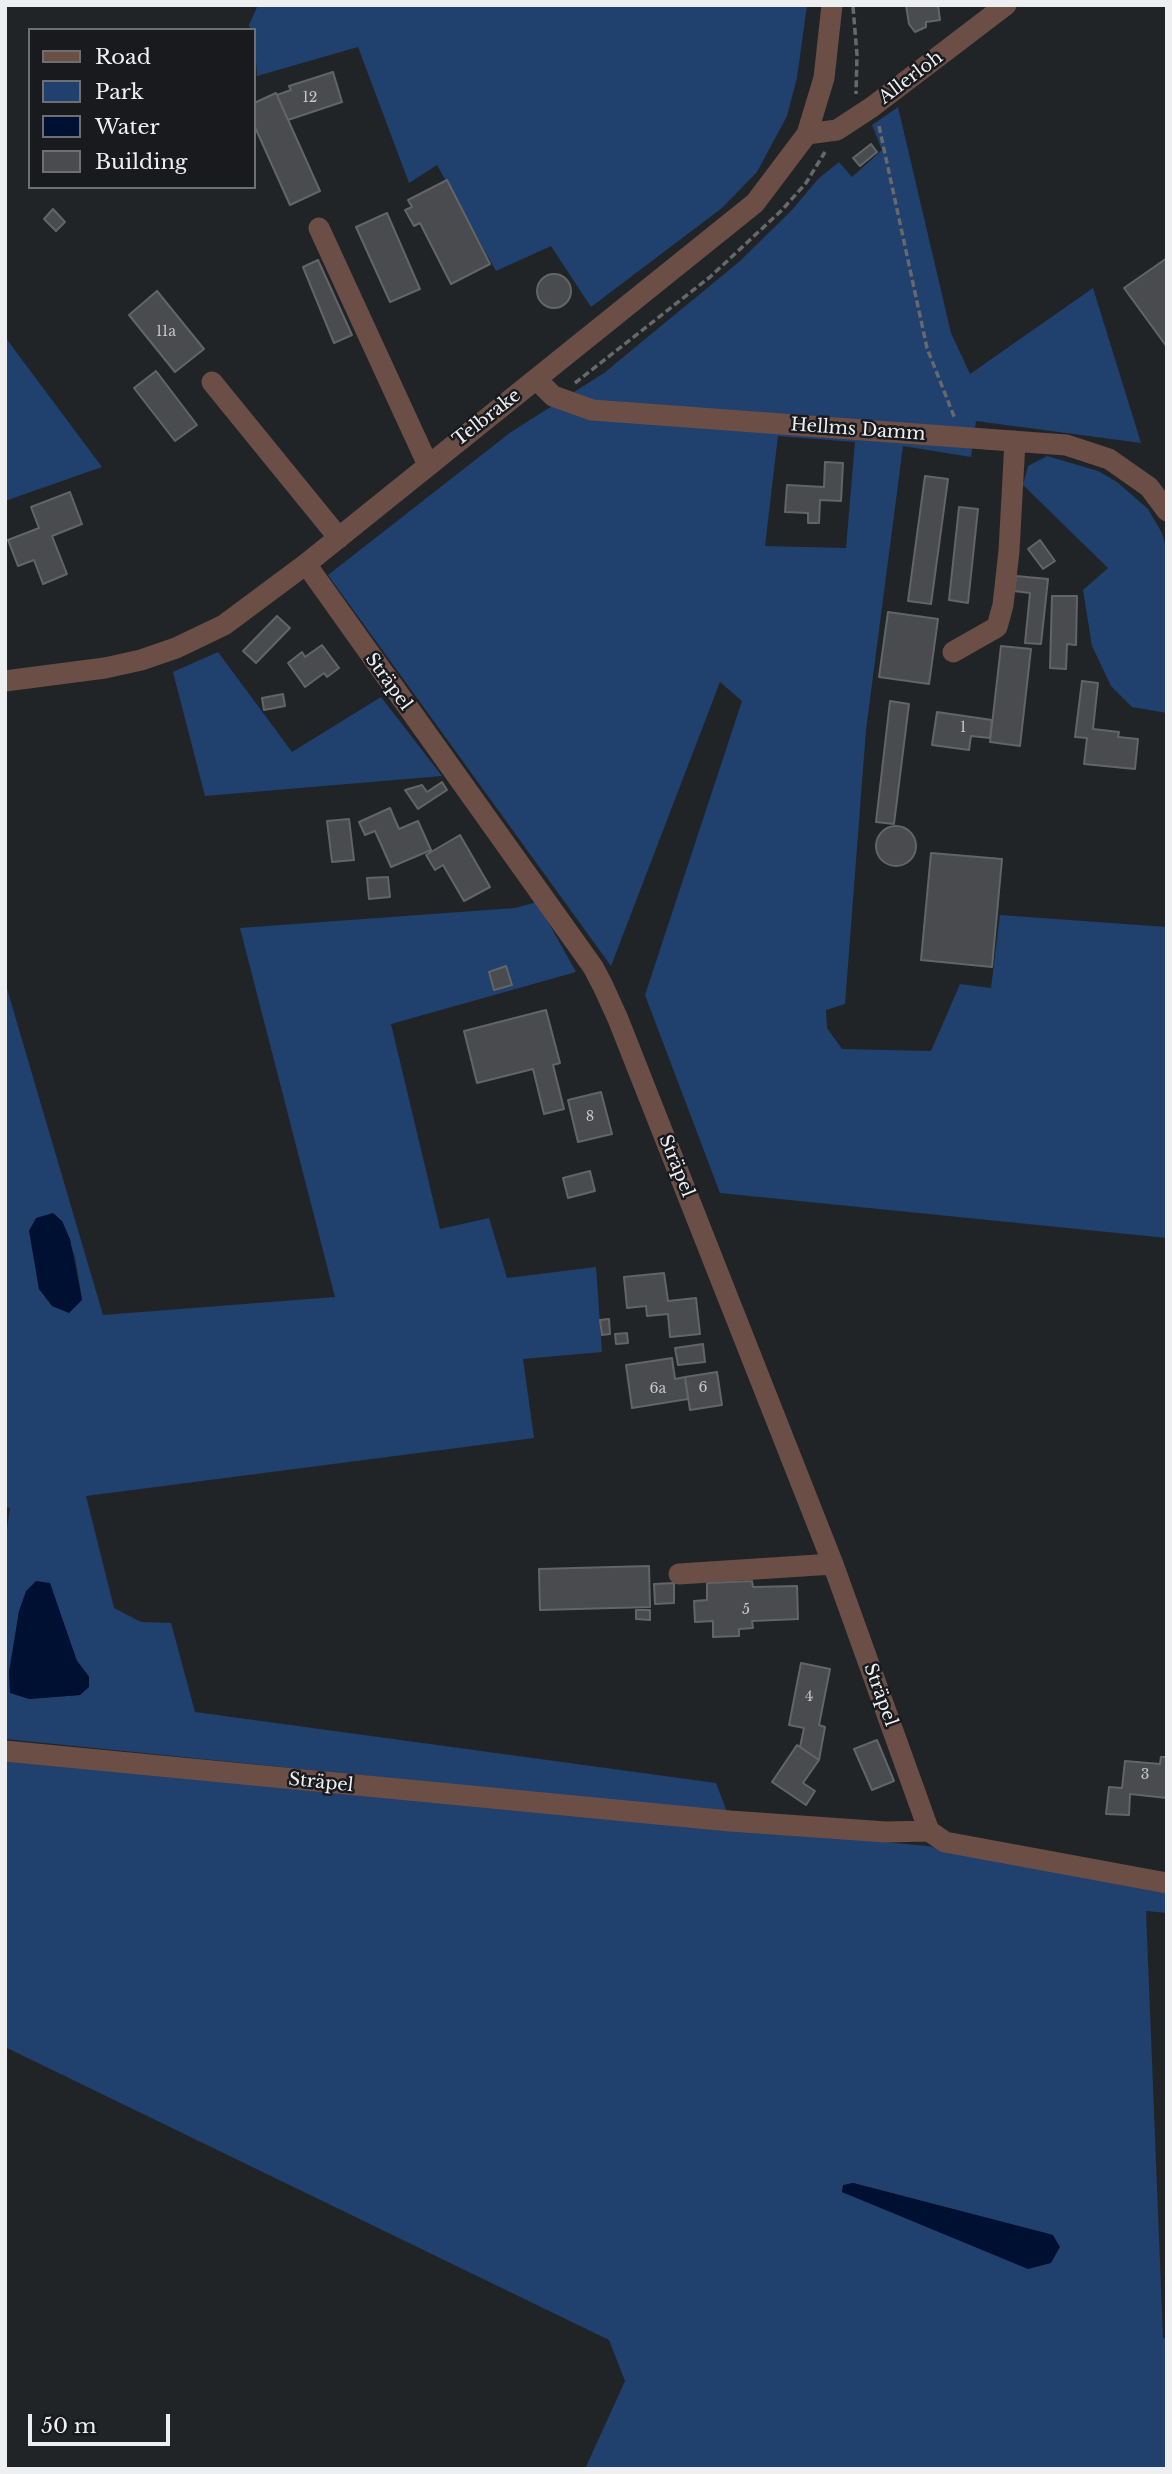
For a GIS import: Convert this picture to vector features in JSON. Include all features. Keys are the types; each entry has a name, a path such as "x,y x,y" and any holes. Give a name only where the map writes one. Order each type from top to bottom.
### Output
{"street":[{"name":"Telbrake","path":"5,681 105,668 176,649 224,625 339,538 755,203 807,134 824,78 832,5"},
{"name":"Allerloh","path":"807,134 837,130 872,107 1006,5"},
{"path":"319,228 428,465"},
{"name":"Hellms Damm","path":"536,379 553,396 592,410 1066,445 1109,459 1149,486 1167,512"},
{"path":"212,382 339,538"},
{"path":"953,652 997,627 1003,605 1009,551 1015,441"},
{"name":"Sträpel","path":"306,564 593,967 623,1032 833,1564 929,1831"},
{"path":"679,1574 833,1564"},
{"name":"Sträpel","path":"5,1751 690,1818 887,1832 929,1831 946,1842 1167,1883"}],"path":[{"path":"872,107 887,153 927,348 950,403 960,438"}],"green space":[{"path":"258,5 807,5 797,78 787,116 757,172 722,208 591,307 551,246 496,271 437,165 409,183 358,47 257,76 256,28 250,28"},
{"path":"898,107 951,333 970,374 1093,288 1141,443 976,421 971,457 903,446 866,730 845,1004 826,1010 827,1028 842,1049 931,1051 960,984 991,988 1000,915 1167,927 1167,1238 720,1193 645,995 742,701 720,682 611,966 328,575 511,432 604,373 740,261 792,210 818,179 839,162 852,177 882,150 872,125","holes":["778,436 855,442 846,548 765,546"]},
{"path":"5,337 102,467 5,501"},
{"path":"1047,456 1098,471 1117,482 1148,509 1162,533 1167,551 1167,713 1132,707 1111,686 1092,646 1083,590 1108,568 1023,485 1028,466"},
{"path":"218,652 292,752 381,697 442,776 205,796 173,672"},
{"path":"537,902 576,972 391,1024 440,1229 489,1218 507,1278 596,1267 602,1352 523,1359 534,1438 86,1496 114,1608 141,1622 171,1623 195,1712 716,1783 727,1812 5,1739 5,1543 10,1508 5,1507 5,982 103,1315 335,1297 240,928 515,908","holes":["62,1221 75,1257 82,1299 39,1289 35,1262","19,1611 62,1624 77,1661 89,1676 80,1695 29,1699 15,1640"]},
{"path":"5,1761 927,1846 1167,1889 1167,1913 1146,1911 1163,2338 1167,2339 1167,2469 585,2469 625,2381 609,2340 5,2047","holes":["853,2183 1053,2235 863,2200 842,2192 843,2186"]}],"water":[{"path":"53,1213 62,1221 70,1239 82,1300 69,1313 52,1306 39,1289 29,1231 36,1218"},
{"path":"36,1581 50,1583 77,1661 89,1677 89,1687 80,1695 29,1699 10,1693 9,1672 19,1611 26,1591"},
{"path":"853,2183 1053,2235 1060,2247 1051,2263 1028,2269 842,2192 843,2185"}],"building":[{"path":"906,5 938,5 940,20 926,22 926,27 915,32 909,24"},
{"path":"333,72 342,102 288,120 277,95 291,90 289,86"},
{"path":"276,93 320,191 290,205 256,129 256,102"},
{"path":"871,144 877,152 860,166 853,158"},
{"path":"447,180 490,264 451,284 420,223 414,226 405,210 412,207 408,200"},
{"path":"53,209 65,222 56,231 44,219"},
{"path":"387,213 420,289 390,302 356,227"},
{"path":"1167,258 1167,347 1124,288"},
{"path":"318,260 352,335 334,343 303,267"},
{"path":"554,274 566,279 571,291 566,303 554,308 542,303 537,291 542,279"},
{"path":"157,291 204,349 175,372 129,315"},
{"path":"156,371 197,425 175,441 134,388"},
{"path":"825,462 843,463 841,501 820,500 819,523 808,523 808,513 785,512 787,485 824,487"},
{"path":"925,476 948,479 931,604 908,601"},
{"path":"70,492 82,524 52,536 67,574 43,584 34,560 18,566 8,540 39,528 31,507"},
{"path":"959,507 978,509 968,603 949,600"},
{"path":"1040,540 1055,561 1043,569 1028,549"},
{"path":"1016,576 1048,579 1041,644 1025,643 1030,593 1014,591"},
{"path":"1052,596 1077,596 1076,645 1067,644 1066,669 1050,668"},
{"path":"888,612 938,619 929,684 879,677"},
{"path":"277,616 290,628 256,663 243,651"},
{"path":"322,645 339,668 327,677 324,673 305,687 288,663 302,652 305,657"},
{"path":"1001,646 1031,649 1020,746 990,742"},
{"path":"1082,681 1098,683 1093,729 1119,732 1118,737 1138,739 1135,769 1084,764 1087,738 1075,737"},
{"path":"283,694 285,706 264,710 262,698"},
{"path":"890,701 909,704 894,824 876,822"},
{"path":"937,712 992,720 990,738 971,736 969,750 932,745"},
{"path":"442,782 447,790 418,809 405,790 422,785 427,792"},
{"path":"390,808 399,829 418,821 431,850 391,867 375,831 365,835 359,822"},
{"path":"349,819 354,860 332,862 327,821"},
{"path":"896,826 910,832 916,846 910,860 896,866 882,860 876,846 882,832"},
{"path":"460,835 490,887 464,901 443,865 435,870 426,855"},
{"path":"931,853 1002,859 992,967 921,960"},
{"path":"388,877 390,897 369,899 367,878"},
{"path":"506,966 512,985 494,990 489,972"},
{"path":"546,1010 560,1063 553,1065 564,1109 544,1114 533,1069 477,1083 464,1031"},
{"path":"601,1092 612,1134 578,1142 568,1100"},
{"path":"590,1171 595,1191 568,1198 563,1178"},
{"path":"664,1273 668,1301 696,1298 700,1334 670,1337 668,1314 647,1316 646,1306 627,1308 624,1277"},
{"path":"609,1319 610,1334 602,1335 600,1320"},
{"path":"627,1333 628,1343 616,1344 615,1334"},
{"path":"703,1344 705,1362 678,1365 675,1348"},
{"path":"672,1358 675,1379 685,1377 688,1399 632,1408 626,1365"},
{"path":"717,1372 722,1405 690,1410 685,1377"},
{"path":"649,1566 650,1607 540,1610 539,1569"},
{"path":"752,1581 753,1587 797,1586 798,1619 752,1621 753,1628 739,1629 739,1636 713,1637 713,1621 695,1622 694,1601 707,1600 707,1583"},
{"path":"674,1583 674,1603 655,1604 654,1584"},
{"path":"636,1610 650,1610 650,1620 636,1619"},
{"path":"801,1663 830,1669 819,1725 825,1727 819,1760 800,1747 804,1728 789,1725"},
{"path":"877,1740 894,1781 872,1790 854,1749"},
{"path":"797,1745 819,1760 803,1783 815,1791 806,1805 772,1782"},
{"path":"1161,1757 1167,1757 1167,1798 1130,1794 1129,1815 1106,1814 1109,1787 1122,1788 1125,1761 1160,1764"}]}
